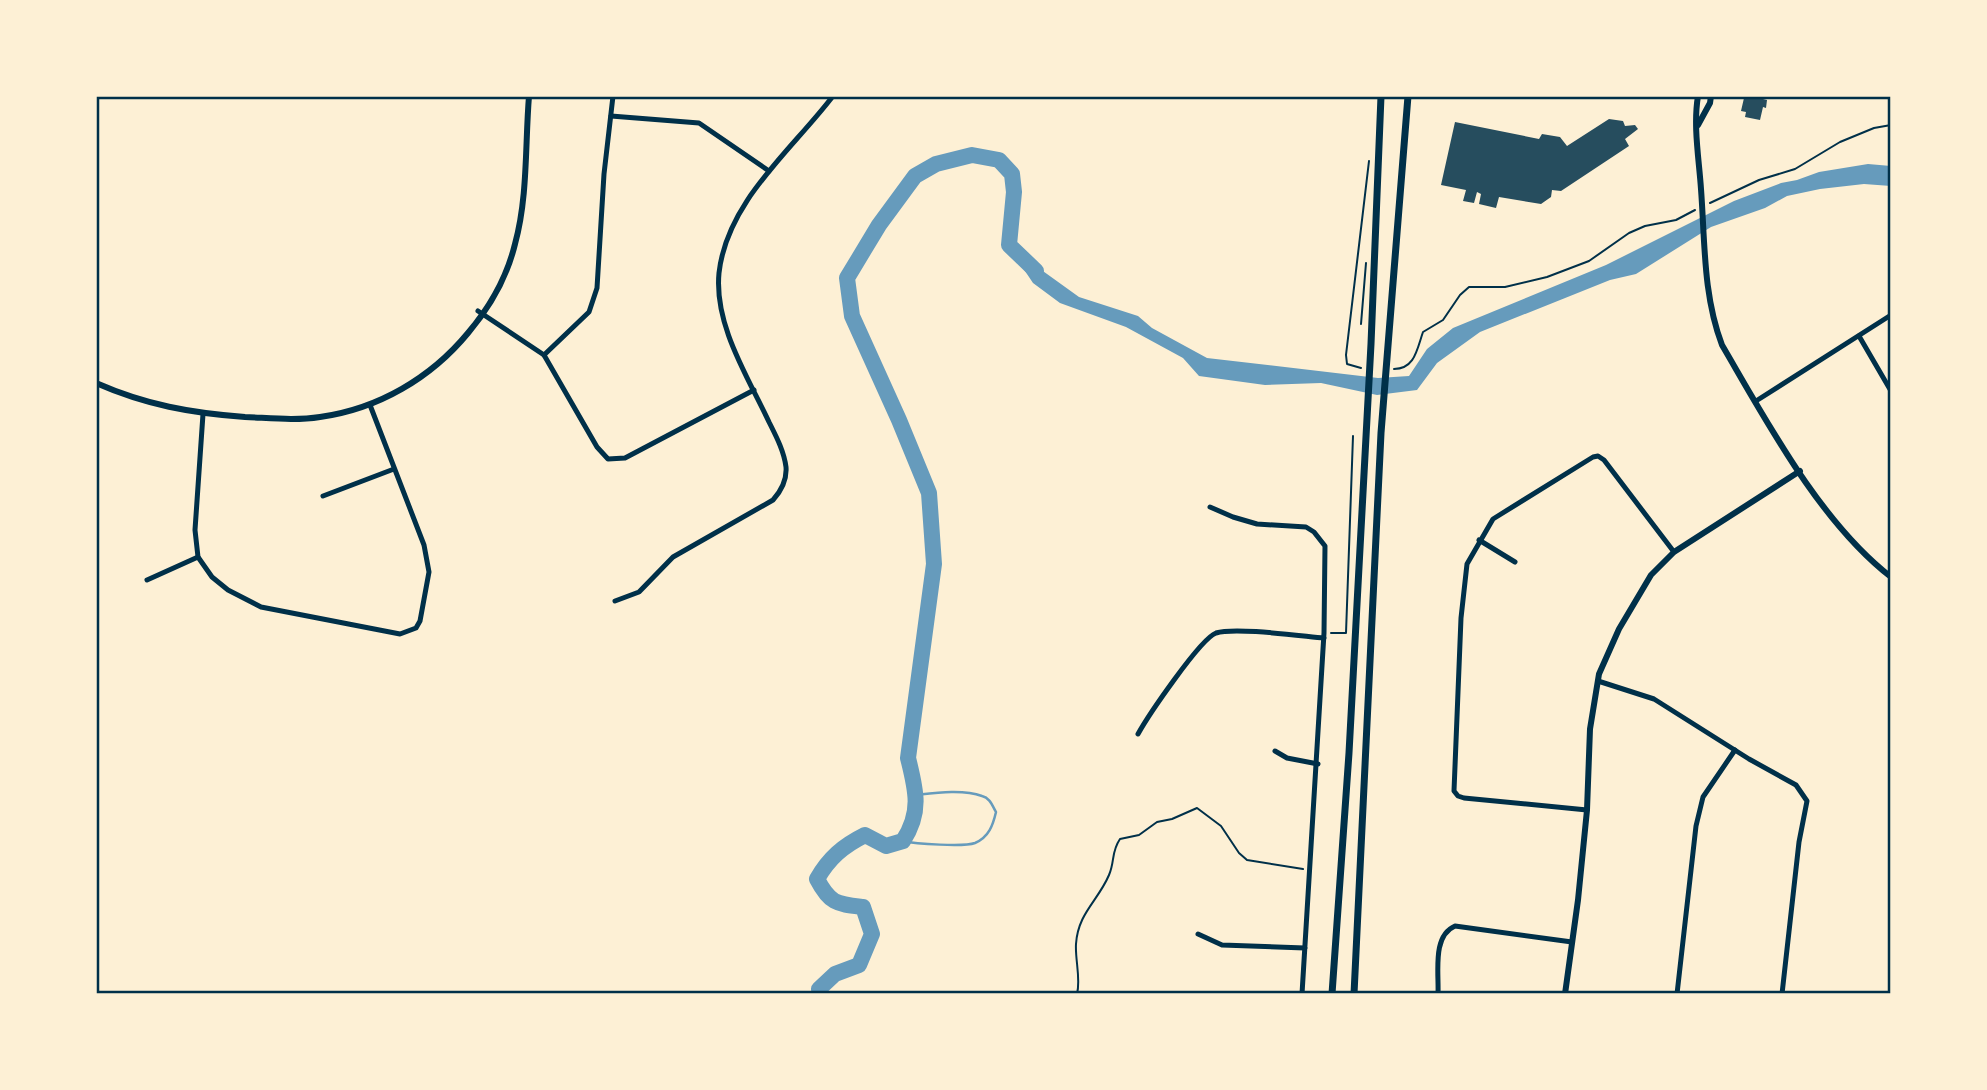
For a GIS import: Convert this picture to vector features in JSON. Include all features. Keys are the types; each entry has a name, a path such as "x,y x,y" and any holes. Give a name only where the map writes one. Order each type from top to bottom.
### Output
{"main road":[{"path":"1332,994 1349,753 1381,96"},
{"path":"1354,994 1381,433 1408,96"}],"street":[{"path":"97,385 144,402 203,414 284,419 320,417 370,405 403,388 441,361 500,284 515,245 521,214 529,96"},
{"path":"544,355 589,312 597,288 612,96"},
{"path":"615,601 639,592 673,557 773,500 781,492 786,478 783,452 724,321 719,273 724,250 738,216 769,172 833,96"},
{"path":"1698,96 1707,288 1714,323 1722,345 1800,471 1851,542 1891,577"},
{"path":"1698,126 1711,96"},
{"path":"611,116 699,123 769,172"},
{"path":"481,312 544,355 597,447 608,459 625,458 754,390"},
{"path":"1756,401 1891,315"},
{"path":"1860,335 1891,391"},
{"path":"203,414 196,509 198,557 212,577 228,590 261,607 400,634 410,632 420,621 429,572 424,545 370,405"},
{"path":"1587,810 1464,798 1454,791 1461,618 1467,564 1493,519 1598,456 1604,460 1674,552"},
{"path":"323,496 394,469"},
{"path":"1565,994 1587,810 1590,729 1598,681 1619,629 1651,575 1674,552 1800,471"},
{"path":"1210,507 1258,524 1306,527 1325,546 1318,764 1303,994"},
{"path":"1479,540 1515,562"},
{"path":"147,580 198,557"},
{"path":"1138,734 1147,717 1201,646 1216,633 1234,631 1324,635"},
{"path":"1598,681 1654,699 1796,785 1807,801 1799,842 1782,994"},
{"path":"1676,994 1696,826 1703,797 1735,750"},
{"path":"1275,751 1287,758 1318,764"},
{"path":"1437,994 1440,941 1448,929 1455,926 1572,942"},
{"path":"1198,934 1222,945 1305,948"}],"path":[{"path":"1705,205 1759,180 1796,169 1840,142 1874,128 1891,125"},
{"path":"1367,368 1347,364 1346,355 1369,161"},
{"path":"1388,369 1405,369 1413,361 1423,332 1443,320 1460,295 1469,287 1505,287 1547,277 1589,261 1629,233 1645,226 1676,220 1695,210"},
{"path":"1324,635 1346,633 1353,436"},
{"path":"1077,994 1076,942 1081,919 1108,878 1113,848 1120,839 1139,835 1157,822 1172,820 1197,807 1221,827 1247,860 1311,870"}],"water":[{"path":"1868,164 1891,166 1891,186 1864,184 1787,196 1765,208 1711,227 1636,274 1610,280 1480,332 1437,363 1417,390 1377,395 1321,383 1265,385 1199,376 1183,358 1126,327 1060,303 1033,283 1017,259 1022,256 1079,297 1138,316 1152,328 1207,358 1378,378 1409,376 1427,349 1453,328 1606,265 1734,201 1819,172"}],"building":[{"path":"1764,96 1763,99 1767,100 1760,120 1745,117 1746,112 1741,111 1744,98"},
{"path":"1609,119 1623,121 1625,126 1635,125 1638,129 1625,139 1629,146 1561,191 1552,190 1551,197 1541,204 1499,197 1496,208 1479,204 1481,194 1477,192 1474,203 1463,201 1466,190 1441,185 1455,122 1539,139 1542,134 1560,137 1567,146"}],"waterway":[{"path":"820,994 819,989 835,974 859,965 872,934 863,907 847,905 830,898 817,879 837,853 865,835 886,846 903,841 913,820 916,801 908,758 934,564 929,493 852,316 847,278 879,225 915,176 936,164 972,155 999,160 1012,174 1014,192 1009,245 1036,271"},
{"path":"903,841 940,845 975,843 990,830 996,812 987,798 974,794 948,792 915,795"}]}
